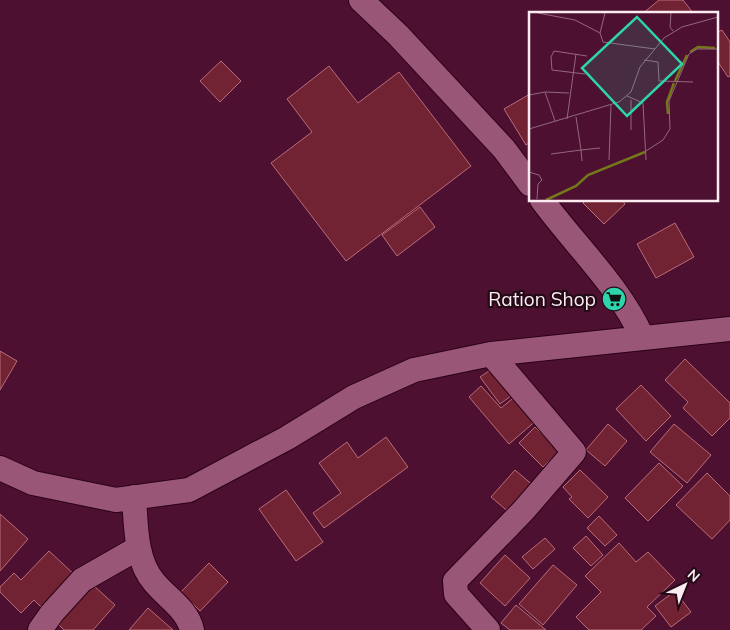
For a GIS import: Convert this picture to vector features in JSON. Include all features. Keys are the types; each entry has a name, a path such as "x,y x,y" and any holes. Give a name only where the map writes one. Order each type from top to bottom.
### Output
{"street":[{"path":"361,0 398,35 504,149 529,183"},
{"path":"543,201 616,292 631,314 642,337"},
{"path":"0,468 33,483 116,500 189,490 287,438 354,397 414,370 491,354 730,329"},
{"path":"488,630 456,594 455,580 523,511 574,452 491,354"},
{"path":"134,497 138,548 153,581 175,602 191,624 192,630"},
{"path":"40,630 52,613 82,580 138,548"}],"building":[{"path":"659,0 683,0 692,12 644,12"},
{"path":"722,30 730,42 730,76 728,77 718,62 718,32"},
{"path":"221,61 241,81 220,102 200,81"},
{"path":"329,66 358,103 399,72 471,166 346,261 271,163 312,132 287,99"},
{"path":"529,95 529,143 526,145 504,109"},
{"path":"585,201 623,201 625,204 604,224 583,203"},
{"path":"420,207 435,227 397,256 382,235"},
{"path":"675,223 694,257 656,278 637,244"},
{"path":"0,351 17,361 0,390"},
{"path":"685,359 730,403 730,418 712,436 683,408 688,402 665,380"},
{"path":"495,367 515,393 500,404 480,377"},
{"path":"641,385 671,416 646,441 616,409"},
{"path":"481,386 501,408 517,395 538,419 509,444 469,397"},
{"path":"608,424 627,441 605,466 586,450"},
{"path":"674,424 711,455 687,483 650,452"},
{"path":"535,427 560,451 543,467 519,443"},
{"path":"386,437 408,467 324,528 313,513 341,493 319,463 347,442 358,458"},
{"path":"659,463 683,486 648,521 625,498"},
{"path":"515,470 535,487 511,514 491,497"},
{"path":"580,470 608,497 588,518 569,499 572,497 563,487"},
{"path":"707,473 730,496 730,520 712,539 676,505"},
{"path":"286,490 323,542 296,561 259,509"},
{"path":"0,514 28,539 0,571"},
{"path":"599,516 617,535 605,546 587,528"},
{"path":"586,536 603,555 591,566 573,548"},
{"path":"545,538 555,549 533,569 522,557"},
{"path":"619,543 636,562 648,552 675,580 647,607 656,616 641,630 589,630 576,617 601,592 585,576"},
{"path":"49,551 78,578 45,611 34,600 21,613 0,592 0,587 14,573 21,580"},
{"path":"505,555 530,578 505,606 480,583"},
{"path":"209,563 228,582 200,611 181,592"},
{"path":"553,565 577,585 543,625 519,604"},
{"path":"93,585 115,605 93,630 64,630 58,624"},
{"path":"675,591 691,612 671,627 655,606"},
{"path":"516,605 546,630 510,630 501,623"},
{"path":"148,608 173,630 129,630"}],"place":[{"name":"Ration Shop","path":"614,299"}]}
